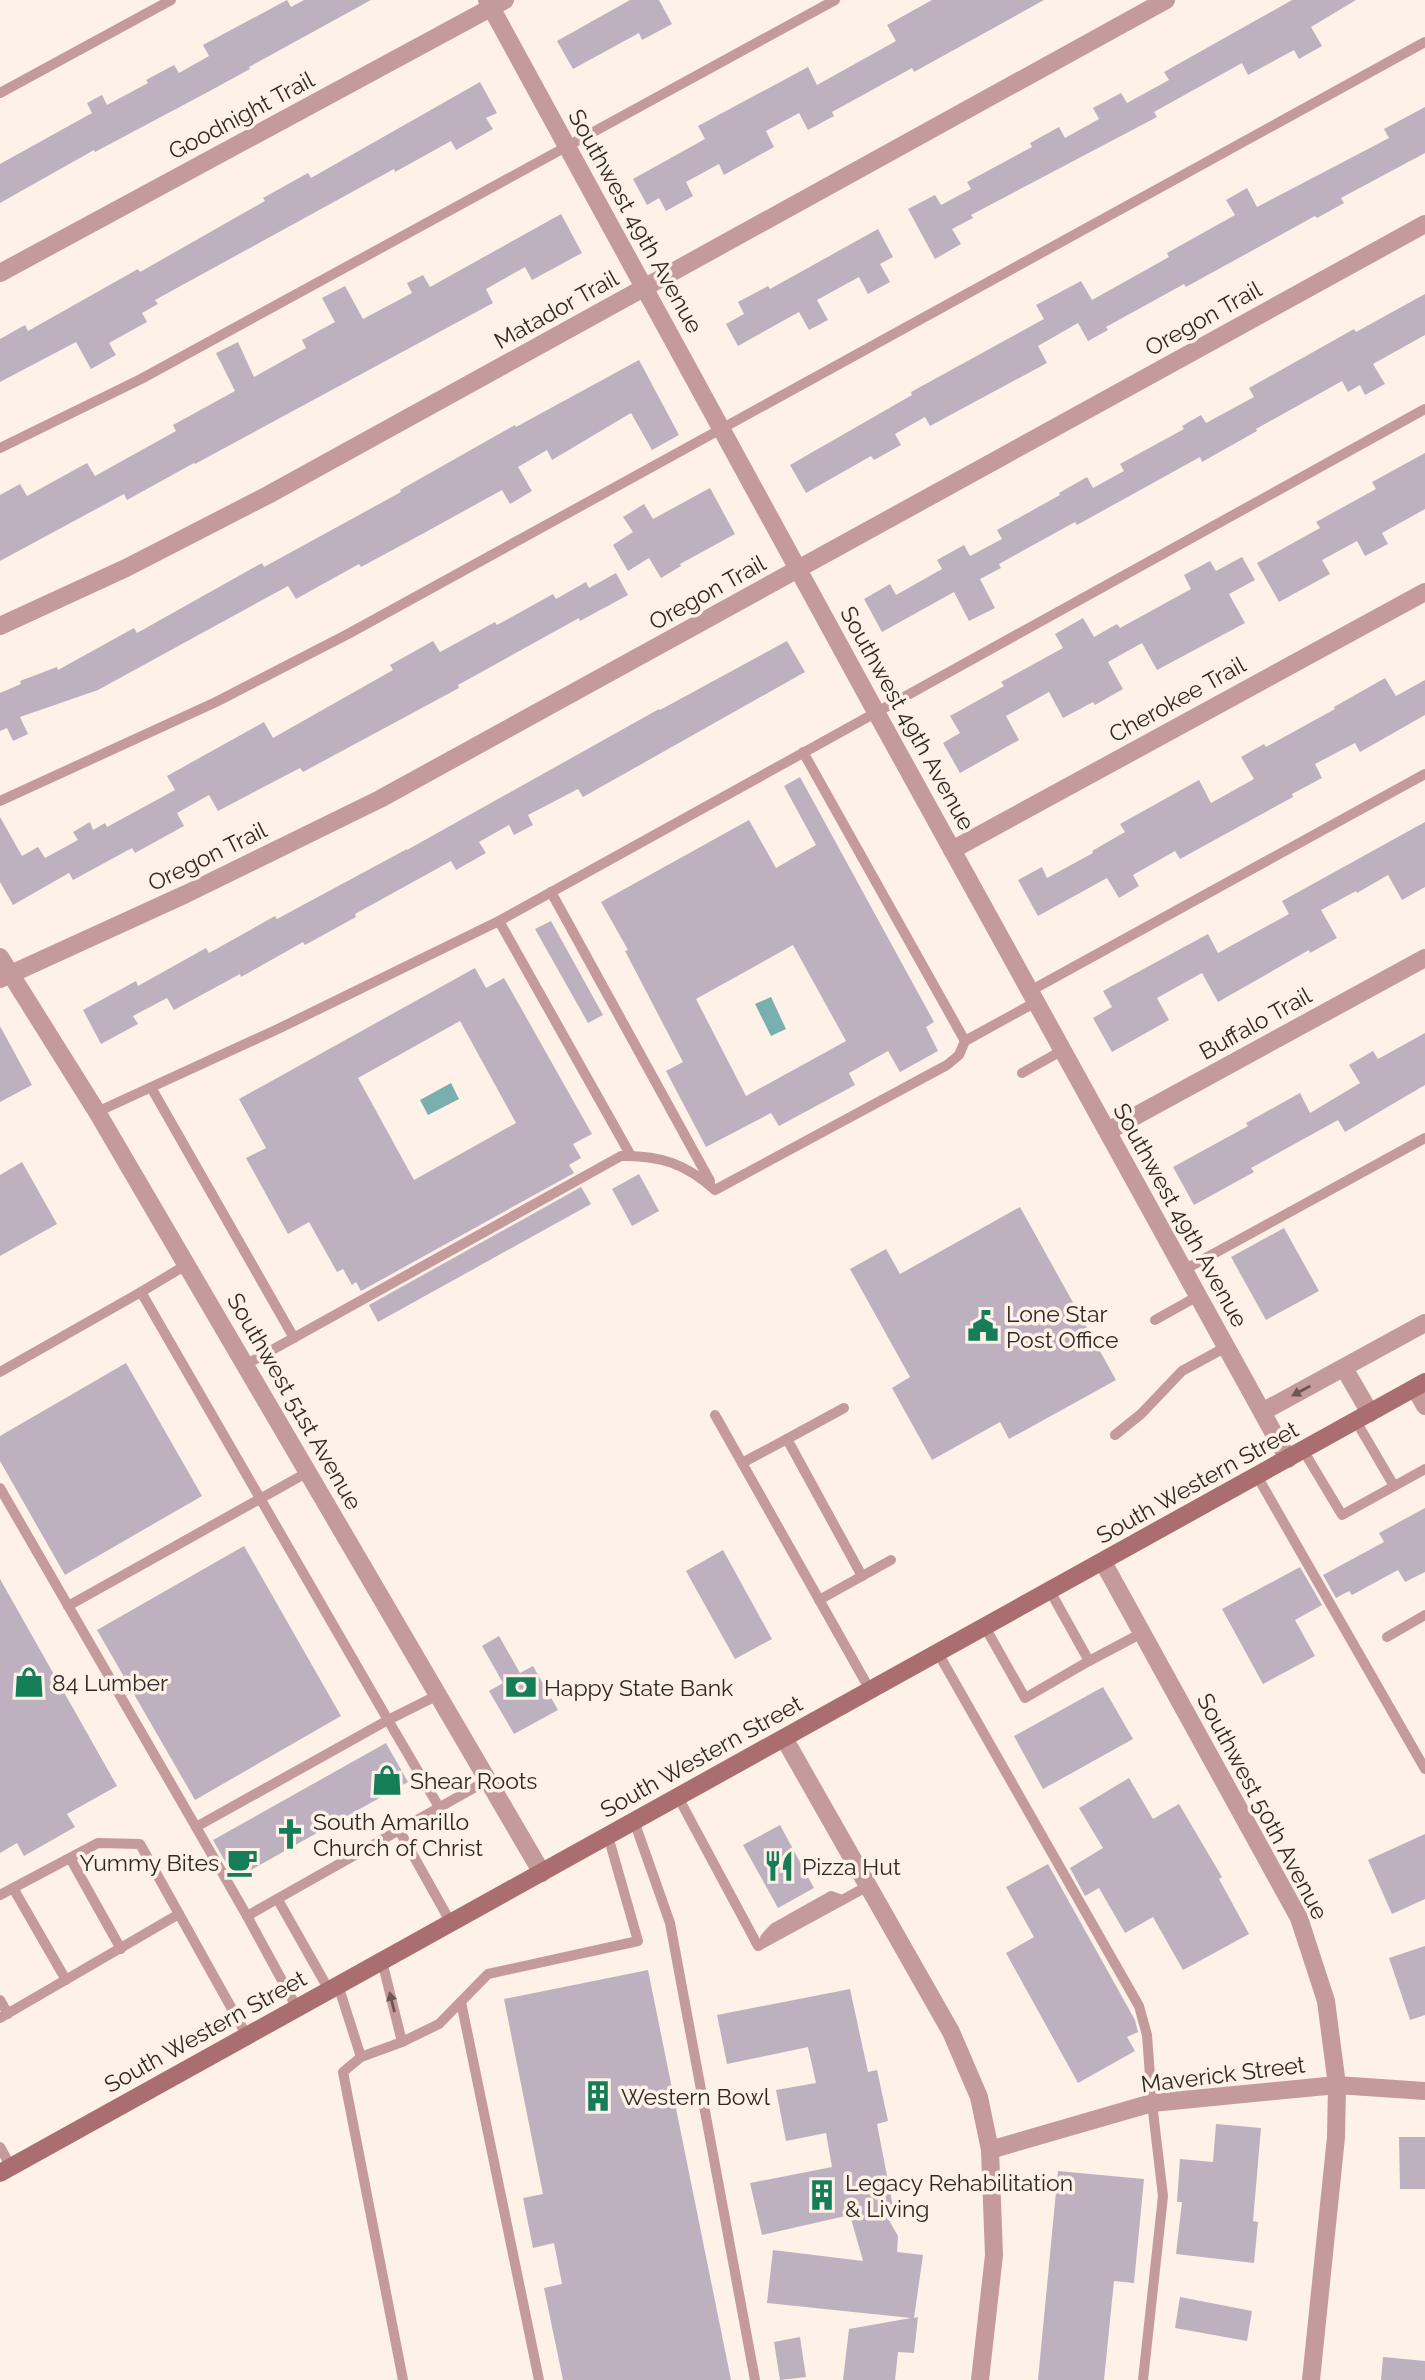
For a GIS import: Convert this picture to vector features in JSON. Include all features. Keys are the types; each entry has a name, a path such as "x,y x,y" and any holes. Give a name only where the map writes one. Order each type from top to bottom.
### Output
{"main road":[{"name":"South Western Street","path":"6,2170 1420,1385"}],"street":[{"name":"Matador Trail","path":"0,626 125,568 268,495 1166,0"},
{"name":"Southwest 49th Avenue","path":"494,3 644,288 1226,1348 1262,1412 1296,1455"},
{"name":"Goodnight Trail","path":"0,273 494,3"},
{"name":"Oregon Trail","path":"6,976 186,894 380,799 1425,224"},
{"name":"Cherokee Trail","path":"952,850 1425,592"},
{"name":"Southwest 51st Avenue","path":"0,957 6,976 97,1112 542,1873"},
{"name":"Buffalo Trail","path":"1108,1132 1425,958"},
{"name":"South Western Street","path":"1262,1412 1425,1323"},
{"path":"1344,1368 1363,1417"},
{"path":"1420,1385 1425,1406"},
{"name":"Southwest 50th Avenue","path":"1103,1562 1299,1919 1326,2001 1337,2085 1336,2137 1311,2380"},
{"path":"784,1738 951,2032 979,2097 990,2150 994,2255 980,2380"},
{"name":"Maverick Street","path":"990,2150 1152,2104 1337,2085 1425,2091"}],"lane":[{"path":"0,93 171,0"},
{"path":"0,448 141,379 835,0"},
{"path":"0,801 216,702 360,627 1425,42"},
{"path":"97,1112 152,1089 499,921 1425,409"},
{"path":"803,752 965,1041"},
{"path":"715,1190 947,1065 959,1055 965,1041 1033,996 1425,774"},
{"path":"551,892 715,1190"},
{"path":"499,921 631,1156"},
{"path":"1022,1073 1063,1050"},
{"path":"152,1089 294,1338"},
{"path":"1184,1270 1425,1138"},
{"path":"245,1365 621,1156 648,1156 678,1165 697,1174 715,1190"},
{"path":"0,1372 186,1265"},
{"path":"141,1292 439,1807"},
{"path":"1155,1320 1198,1296"},
{"path":"1115,1435 1141,1414 1182,1371 1226,1348"},
{"path":"742,1463 844,1408"},
{"path":"715,1415 870,1690"},
{"path":"1363,1417 1394,1486"},
{"path":"787,1439 862,1576"},
{"path":"1296,1455 1342,1515 1425,1469"},
{"path":"68,1606 308,1472"},
{"path":"1257,1476 1425,1769"},
{"path":"0,1488 247,1916 297,2008"},
{"path":"819,1600 891,1560"},
{"path":"1050,1591 1088,1661"},
{"path":"1387,1637 1425,1615"},
{"path":"985,1627 1025,1698 1142,1633"},
{"path":"938,1653 1139,2006 1147,2035 1163,2196 1143,2380"},
{"path":"196,1827 438,1695"},
{"path":"247,1916 488,1780"},
{"path":"678,1797 758,1946 868,1886"},
{"path":"634,1821 670,1923 755,2380"},
{"path":"399,1830 451,1923"},
{"path":"403,2380 343,2072 361,2057 402,2042 439,2024 488,1974 638,1941 608,1836"},
{"path":"0,1895 98,1843 140,1844 247,2036"},
{"path":"70,1858 121,1949"},
{"path":"13,1888 66,1980"},
{"path":"278,1899 334,1988 361,2057"},
{"path":"0,2000 4,2016 179,1914"},
{"path":"382,1961 402,2042"},
{"path":"461,2002 539,2380"},
{"path":"0,2147 6,2170"}],"water":[{"path":"771,997 786,1029 771,1036 755,1004"},
{"path":"451,1083 459,1099 428,1115 420,1100"}],"building":[{"path":"287,0 291,7 304,0 371,0 249,67 250,69 95,152 94,150 0,203 0,164 92,113 87,103 102,95 107,105 148,83 146,80 174,65 179,73 209,56 203,45"},
{"path":"630,0 659,0 672,24 642,40 639,33 573,69 557,41"},
{"path":"932,0 1044,0 914,72 912,68 832,112 834,116 808,130 799,113 766,131 774,147 724,175 719,164 686,182 693,196 666,211 659,198 647,205 633,179 705,139 698,126 808,67 817,85 896,41 887,25"},
{"path":"1292,0 1356,0 1311,27 1322,46 1299,59 1294,50 1248,75 1242,63 1154,112 1157,117 971,215 973,218 952,229 961,244 935,259 908,209 935,195 941,205 971,189 967,182 1032,147 1030,143 1059,127 1065,138 1099,119 1093,108 1121,93 1127,103 1169,80 1164,72"},
{"path":"480,82 497,113 486,118 493,129 456,150 451,141 395,172 394,169 155,300 158,304 142,313 147,322 109,343 116,355 91,369 76,342 0,382 0,339 25,325 28,331 138,269 140,272 265,201 263,198 308,173 311,178"},
{"path":"1425,107 1425,153 1341,198 1344,203 1317,218 1315,216 1186,287 1184,284 1106,327 1108,330 1088,341 1078,323 1038,346 1047,363 930,426 925,417 895,434 901,445 874,460 871,456 806,493 790,465 912,395 911,392 1044,319 1036,305 1081,281 1092,300 1169,257 1167,253 1235,215 1226,200 1247,188 1257,207 1389,138 1384,129"},
{"path":"561,214 582,253 532,280 525,267 486,289 493,303 127,500 124,494 0,561 0,495 20,484 27,496 87,463 95,476 176,431 173,425 235,391 216,353 238,342 254,377 306,348 302,340 335,322 322,298 345,286 363,319 412,293 407,283 423,275 430,287"},
{"path":"878,229 893,257 880,264 890,282 868,294 859,277 817,300 828,320 809,330 799,312 738,346 726,324 744,314 738,302 768,286 770,289"},
{"path":"1425,294 1425,335 1373,364 1385,384 1365,395 1360,385 1348,392 1342,381 1202,462 1200,457 1077,525 1075,522 999,564 1001,568 980,579 995,608 969,621 954,592 882,632 864,599 890,584 896,595 942,569 937,560 964,545 970,556 1002,539 997,530 1060,495 1059,493 1087,477 1093,488 1124,471 1120,464 1184,429 1182,426 1201,415 1206,423 1254,397 1249,388 1354,329 1356,332"},
{"path":"639,360 679,435 652,450 631,413 552,460 547,450 518,467 532,491 510,504 502,490 361,567 359,564 296,599 288,586 98,690 20,717 28,734 13,741 7,728 0,731 0,693 21,684 20,681 57,667 58,670 134,628 137,633 262,563 264,567 401,492 400,490 515,425 516,427"},
{"path":"1425,453 1425,509 1382,533 1388,544 1365,556 1357,541 1322,560 1330,574 1279,602 1257,563 1320,528 1316,522 1376,489 1372,482"},
{"path":"710,488 735,534 680,564 681,566 661,578 649,558 628,571 613,545 633,532 623,517 644,504 653,519"},
{"path":"1242,557 1255,580 1229,594 1245,623 1157,670 1142,643 1108,662 1123,689 1095,705 1093,702 1063,718 1049,692 1006,716 1019,740 960,773 943,743 960,733 950,716 1004,686 1001,682 1063,648 1055,634 1083,618 1094,637 1117,624 1120,628 1191,589 1184,575 1210,561 1216,571"},
{"path":"616,573 628,595 580,621 579,618 458,685 459,688 303,772 300,768 218,811 209,795 177,813 184,826 135,853 132,848 73,880 69,873 13,905 0,882 0,817 22,856 38,847 45,858 78,840 73,832 90,822 93,830 105,823 107,827 175,790 167,776 264,722 273,738 393,670 390,665 433,641 440,652 553,594 556,599 586,582 589,588"},
{"path":"787,641 805,672 583,797 578,789 528,815 533,825 514,835 509,825 479,842 486,853 456,870 451,861 305,945 303,942 174,1010 167,998 133,1016 138,1024 101,1044 83,1010 136,981 138,986 206,948 209,953 275,916 277,919"},
{"path":"1385,678 1396,696 1425,680 1425,715 1360,752 1355,743 1315,764 1322,778 1292,794 1293,797 1180,859 1175,851 1133,875 1139,886 1119,898 1107,878 1038,916 1018,880 1042,867 1047,878 1093,853 1092,851 1125,832 1120,824 1199,780 1211,803 1254,779 1241,757 1264,744 1266,747"},
{"path":"800,777 934,1022 926,1027 938,1051 900,1072 888,1051 849,1073 855,1085 779,1126 771,1113 706,1147 666,1071 683,1062 625,951 628,950 601,902 749,820 776,868 816,845 784,786","holes":["793,945 846,1041 746,1096 696,999"]},
{"path":"1425,822 1425,887 1402,900 1388,875 1357,893 1356,891 1321,910 1337,938 1310,953 1309,950 1218,1002 1202,973 1157,998 1169,1020 1112,1052 1093,1018 1112,1007 1103,991 1208,934 1218,953 1289,914 1282,901"},
{"path":"551,921 603,1015 588,1023 535,929"},
{"path":"475,968 486,988 504,978 592,1134 573,1144 581,1158 569,1165 574,1173 361,1291 356,1282 352,1285 343,1269 337,1272 309,1222 288,1234 246,1158 266,1148 239,1099","holes":["460,1021 516,1123 414,1180 358,1078"]},
{"path":"0,1026 32,1085 0,1102"},
{"path":"1425,1033 1425,1085 1345,1132 1338,1120 1251,1168 1254,1172 1194,1205 1173,1167 1248,1126 1246,1123 1300,1093 1310,1113 1360,1083 1349,1065 1373,1051 1378,1059"},
{"path":"22,1162 57,1224 0,1256 0,1175"},
{"path":"639,1174 659,1211 632,1226 612,1189"},
{"path":"581,1187 591,1204 378,1322 369,1305"},
{"name":"Lone Star Post Office","path":"1020,1207 1116,1380 1009,1439 1000,1422 932,1460 892,1388 910,1377 850,1269 886,1249 900,1274"},
{"path":"1284,1228 1319,1291 1266,1320 1231,1257"},
{"path":"126,1363 202,1496 65,1575 0,1461 0,1436"},
{"path":"1425,1508 1425,1572 1405,1582 1398,1570 1352,1595 1349,1591 1336,1598 1323,1575 1384,1542 1379,1533"},
{"path":"244,1546 341,1716 195,1800 97,1630"},
{"path":"723,1550 772,1639 735,1659 686,1571"},
{"path":"1300,1567 1322,1605 1295,1620 1315,1656 1263,1684 1222,1609"},
{"name":"84 Lumber","path":"0,1579 117,1786 67,1814 75,1827 24,1856 17,1843 0,1853"},
{"name":"Happy State Bank","path":"499,1636 520,1673 533,1666 558,1710 514,1734 489,1691 503,1683 482,1646"},
{"path":"1103,1687 1133,1739 1043,1789 1014,1736"},
{"path":"386,1743 408,1782 235,1879 213,1840"},
{"path":"1129,1778 1153,1819 1179,1804 1222,1877 1219,1879 1249,1934 1183,1970 1153,1917 1125,1933 1099,1888 1085,1896 1070,1868 1103,1848 1079,1808"},
{"name":"Pizza Hut","path":"780,1825 814,1888 778,1908 743,1845"},
{"path":"1425,1834 1425,1899 1392,1914 1368,1860"},
{"path":"1048,1864 1135,2020 1138,2032 1127,2037 1135,2051 1078,2083 1006,1953 1034,1937 1006,1887"},
{"path":"1425,1946 1425,2015 1410,2020 1389,1958"},
{"name":"Western Bowl","path":"648,1970 731,2380 563,2380 544,2288 562,2284 554,2243 533,2248 523,2198 543,2194 504,1999"},
{"name":"Legacy Rehabilitation & Living","path":"850,1989 868,2072 877,2070 888,2121 877,2124 893,2207 883,2210 898,2236 897,2252 923,2255 914,2318 918,2317 914,2353 898,2352 895,2380 843,2380 849,2329 911,2318 767,2303 773,2250 863,2261 850,2215 762,2235 750,2183 832,2167 826,2133 786,2141 776,2090 816,2083 808,2047 727,2064 717,2015"},
{"path":"1216,2124 1261,2128 1253,2221 1258,2222 1254,2263 1176,2254 1182,2202 1177,2202 1180,2159 1213,2162"},
{"path":"1399,2137 1425,2137 1425,2189 1400,2189"},
{"path":"1058,2171 1144,2179 1134,2283 1114,2281 1104,2380 1038,2380"},
{"path":"1180,2297 1252,2311 1247,2341 1175,2328"},
{"path":"800,2337 806,2377 780,2380 774,2342"},
{"path":"1383,2357 1425,2361 1425,2380 1381,2380"}],"place":[{"name":"Lone Star Post Office","path":"983,1326"},
{"name":"84 Lumber","path":"29,1682"},
{"name":"Happy State Bank","path":"521,1687"},
{"name":"Shear Roots","path":"387,1780"},
{"name":"South Amarillo Church of Christ","path":"290,1834"},
{"name":"Yummy Bites","path":"242,1862"},
{"name":"Pizza Hut","path":"779,1866"},
{"name":"Western Bowl","path":"598,2096"},
{"name":"Legacy Rehabilitation & Living","path":"822,2195"}]}
